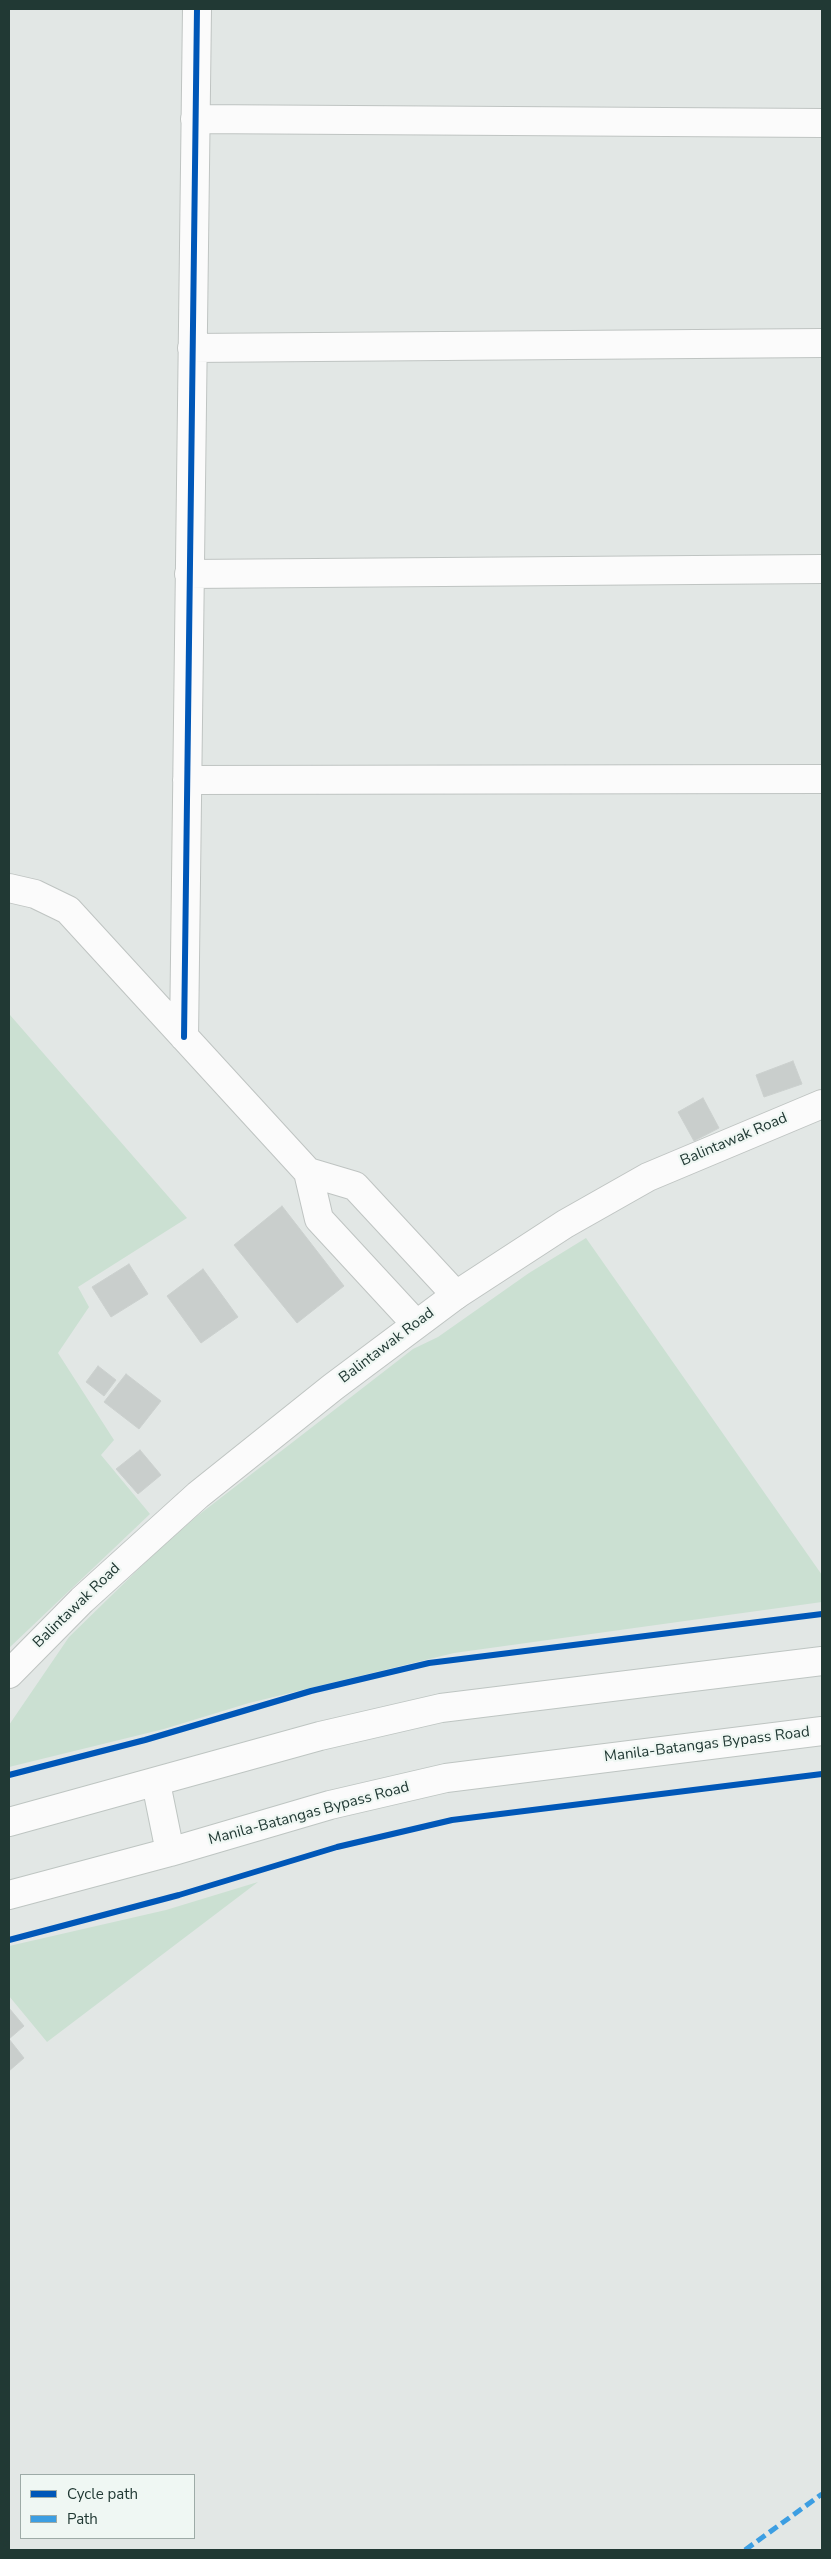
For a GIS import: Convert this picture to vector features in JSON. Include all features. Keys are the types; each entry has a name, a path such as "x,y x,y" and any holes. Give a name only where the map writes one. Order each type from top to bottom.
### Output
{"street":[{"path":"184,1037 197,9"},
{"path":"195,119 822,123"},
{"path":"192,348 822,343"},
{"path":"189,574 822,569"},
{"path":"187,780 822,779"},
{"path":"9,888 35,894 68,910 308,1172 319,1220 416,1324"},
{"name":"Balintawak Road","path":"9,1674 96,1587 198,1495 333,1386 456,1295 565,1224 635,1184 717,1146 822,1104"},
{"path":"308,1172 355,1186 456,1295"},
{"path":"9,1822 156,1783 320,1736 441,1708 822,1661"},
{"name":"Manila-Batangas Bypass Road","path":"9,1895 170,1852 330,1805 446,1778 822,1730"},
{"path":"156,1783 170,1852"}],"green space":[{"path":"10,1015 187,1218 78,1287 89,1307 58,1353 114,1440 101,1455 150,1514 9,1648"},
{"path":"586,1238 822,1575 822,1602 454,1653 249,1703 164,1729 9,1767 9,1725 69,1637 157,1551 196,1517 413,1349 438,1337 529,1273"},
{"path":"258,1882 47,2042 9,1996 9,1946 166,1910"}],"building":[{"path":"793,1061 802,1084 764,1097 756,1075"},
{"path":"703,1098 719,1128 694,1141 678,1112"},
{"path":"282,1206 344,1286 297,1323 234,1245"},
{"path":"129,1264 148,1294 111,1317 92,1287"},
{"path":"203,1269 238,1317 201,1343 167,1296"},
{"path":"98,1366 116,1380 104,1396 86,1382"},
{"path":"126,1374 161,1401 139,1429 104,1402"},
{"path":"140,1450 161,1475 138,1494 116,1469"},
{"path":"9,2008 24,2026 9,2039"},
{"path":"9,2039 24,2058 9,2071"}],"marked path":[{"path":"745,2550 822,2494"}],"cycle path":[{"path":"184,1037 197,9"},
{"path":"9,1775 145,1740 311,1691 429,1663 822,1614"},
{"path":"9,1940 179,1895 337,1847 452,1820 822,1774"}]}
